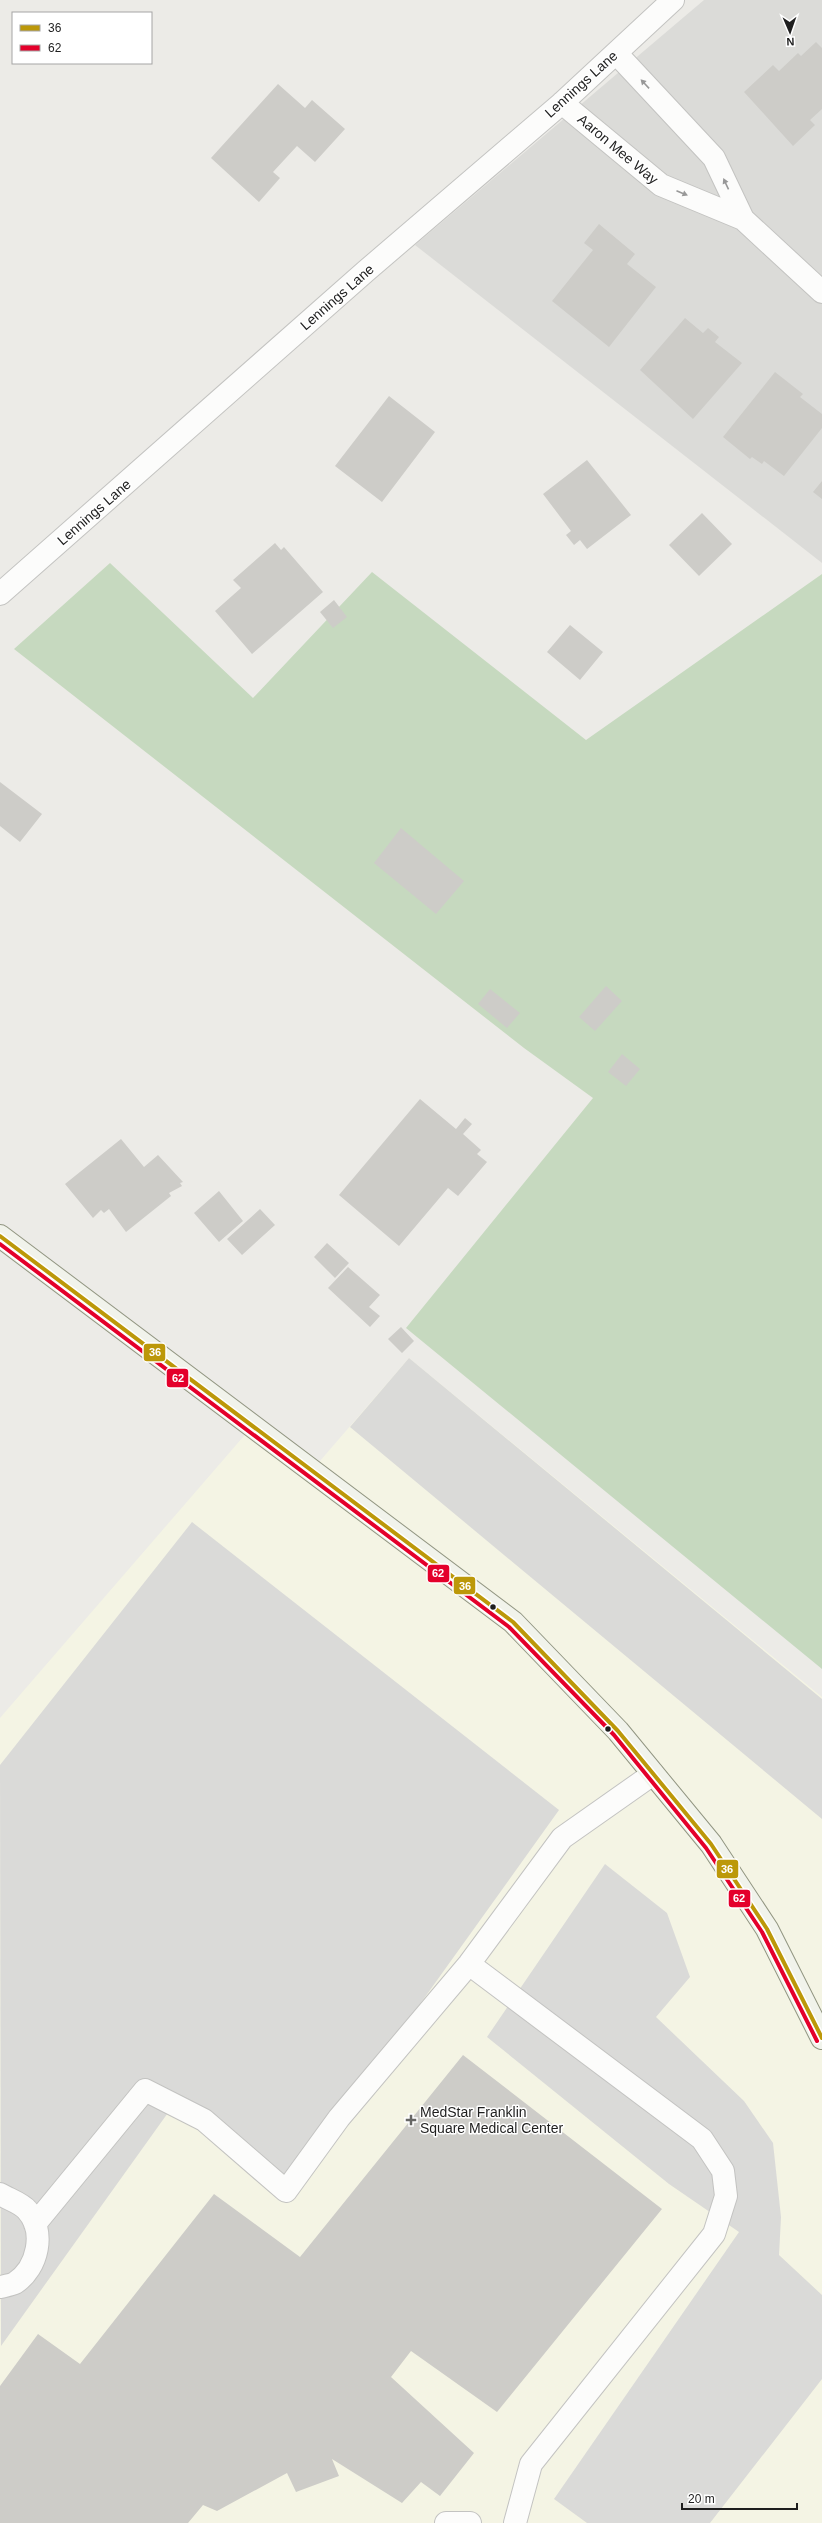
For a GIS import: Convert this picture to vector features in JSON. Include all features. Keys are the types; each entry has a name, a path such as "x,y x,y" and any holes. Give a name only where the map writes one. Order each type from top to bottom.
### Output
{"street":[{"name":"Lennings Lane","path":"0,594 366,271 562,103 673,0"},
{"name":"Aaron Mee Way","path":"616,53 714,158 743,219"},
{"name":"Aaron Mee Way","path":"562,103 661,185 743,219 822,292"},
{"path":"0,1236 513,1622 618,1731 711,1844 767,1929 822,2038"},
{"path":"35,2224 145,2090 204,2120 286,2191 339,2118 469,1964 562,1838 653,1774"},
{"path":"469,1964 702,2139 723,2171 726,2196 714,2234 531,2464 515,2523"},
{"path":"0,2194 26,2209 35,2224 38,2245 31,2266 14,2283 0,2287"},
{"path":"446,2523 470,2523"}],"shaded area":[{"path":"704,0 822,0 822,563 415,245"},
{"name":"MedStar Franklin Square Medical Center","path":"409,1358 822,1697 822,2523 0,2523 0,1718 256,1422 307,1476"},
{"path":"409,1358 822,1699 822,1819 350,1427"},
{"path":"192,1522 559,1810 286,2191 175,2103 1,2346 0,1765"},
{"path":"605,1864 667,1913 690,1977 656,2017 744,2101 773,2143 781,2217 779,2255 822,2295 822,2379 710,2523 587,2523 554,2499 739,2232 669,2184 487,2037"}],"green space":[{"path":"110,563 253,698 372,572 586,740 822,574 822,1669 406,1328 593,1098 524,1048 14,649"}],"building":[{"path":"816,42 822,48 822,109 810,120 815,125 793,146 744,92 773,65 779,71 798,53 801,56"},
{"path":"278,84 305,108 312,100 345,129 315,162 297,146 273,172 280,178 259,202 211,158"},
{"path":"599,224 635,254 627,264 656,287 609,347 552,301 593,250 584,243"},
{"path":"685,318 703,333 708,328 719,337 715,342 742,363 693,419 640,370"},
{"path":"775,372 803,394 800,397 822,414 822,428 784,476 764,461 762,464 752,457 750,459 723,437"},
{"path":"389,396 435,432 382,502 335,466"},
{"path":"587,460 631,515 587,549 580,540 574,545 566,535 571,531 543,494"},
{"path":"822,481 822,499 813,492"},
{"path":"702,513 732,544 699,576 669,545"},
{"path":"275,543 281,550 284,547 323,592 252,654 215,611 241,588 233,580"},
{"path":"334,600 347,617 333,628 320,612"},
{"path":"570,625 603,652 580,680 547,652"},
{"path":"0,782 42,814 20,842 0,826"},
{"path":"401,828 464,881 436,914 374,863"},
{"path":"606,986 622,1001 595,1031 579,1017"},
{"path":"490,989 520,1013 507,1028 478,1004"},
{"path":"622,1054 640,1069 626,1086 608,1072"},
{"path":"420,1099 456,1129 465,1118 472,1124 463,1134 481,1150 477,1154 487,1162 458,1196 448,1188 399,1246 339,1195"},
{"path":"121,1139 144,1167 158,1155 183,1182 180,1183 182,1186 169,1193 171,1196 126,1232 109,1209 104,1213 101,1210 93,1218 65,1184"},
{"path":"219,1191 243,1221 219,1242 194,1213"},
{"path":"260,1209 275,1225 242,1255 227,1239"},
{"path":"327,1243 349,1263 335,1278 314,1257"},
{"path":"348,1267 380,1295 369,1307 380,1316 370,1327 328,1288"},
{"path":"401,1327 414,1341 402,1353 388,1339"},
{"path":"463,2055 662,2209 497,2412 411,2351 391,2377 474,2453 440,2496 421,2482 402,2503 332,2459 339,2476 296,2492 287,2473 217,2511 203,2505 188,2523 0,2523 0,2386 38,2334 80,2364 214,2194 300,2257"}],"transit line":[{"name":"36","path":"0,1236 513,1622 618,1731 711,1844 767,1929 822,2038"},
{"name":"62","path":"0,1244 509,1627 614,1735 706,1848 762,1932 817,2041"}],"place":[{"name":"MedStar Franklin Square Medical Center","path":"411,2120"}]}
